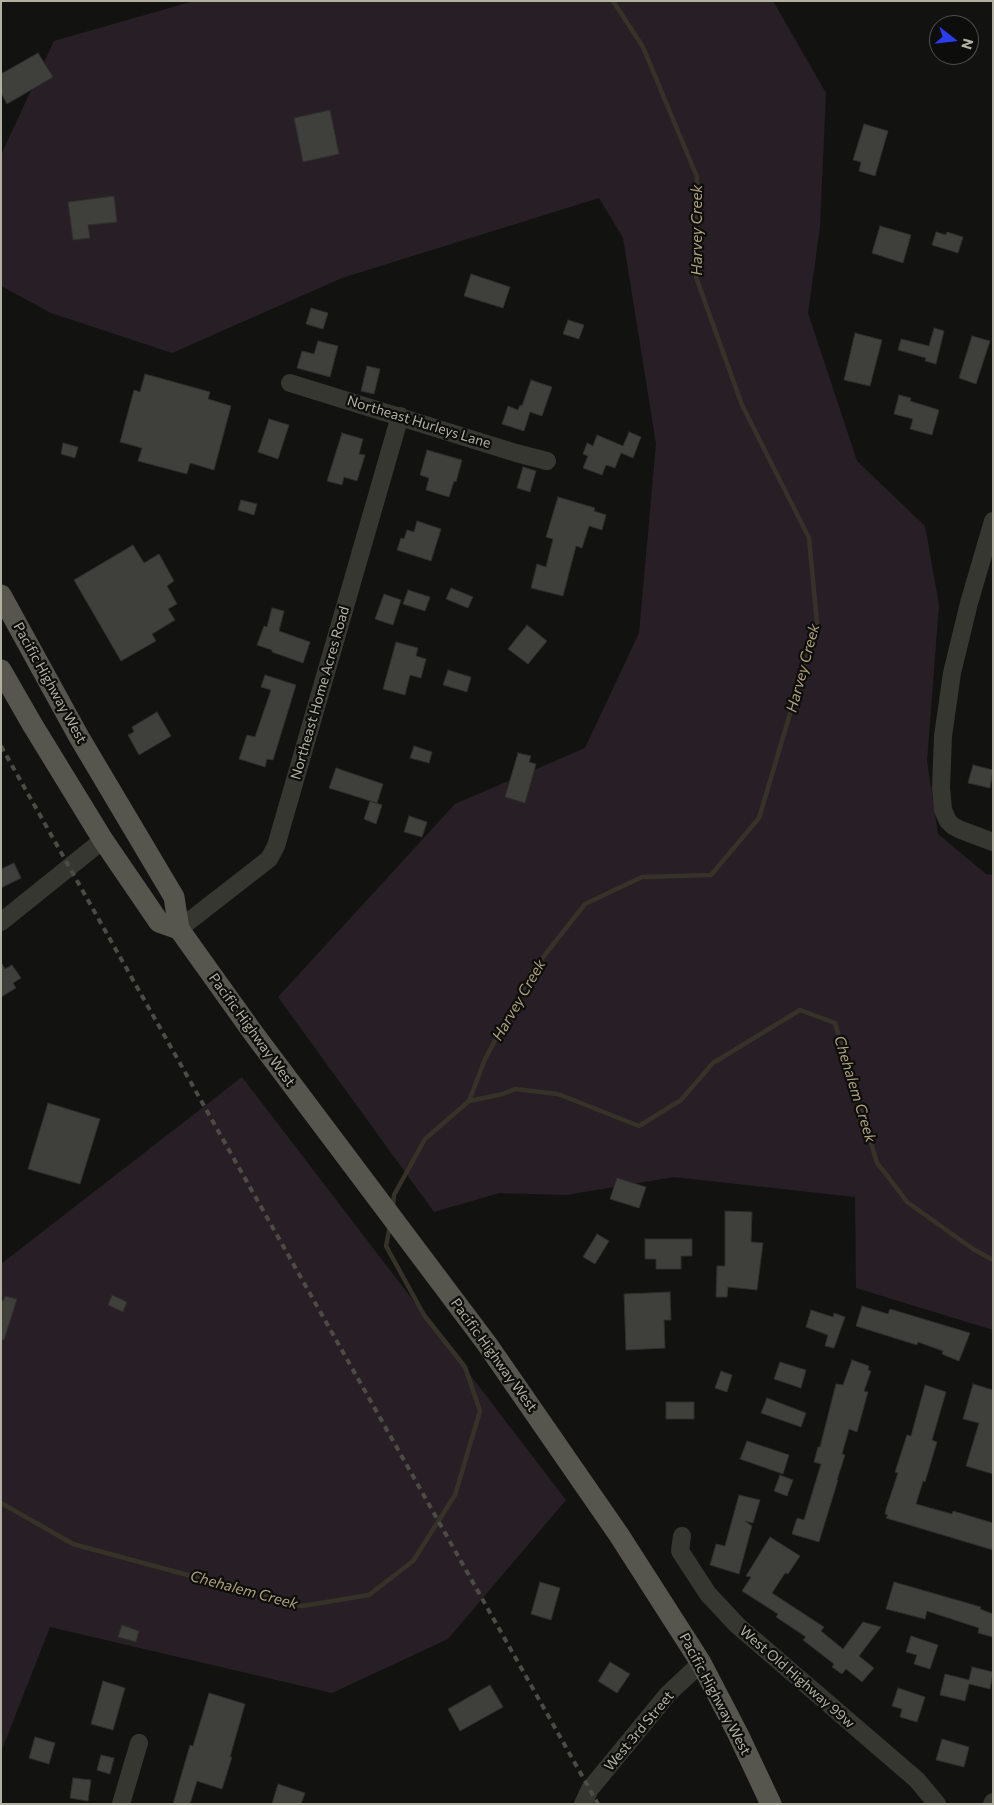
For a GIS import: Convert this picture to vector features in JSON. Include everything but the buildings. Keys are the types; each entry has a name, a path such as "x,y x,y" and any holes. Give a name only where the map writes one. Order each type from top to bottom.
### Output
{"main road":[{"name":"Pacific Highway West","path":"1,595 79,737 174,897 179,929 254,1034 482,1336 624,1542 701,1663 738,1734 771,1804"},
{"name":"Pacific Highway West","path":"1,670 103,840 159,922 179,929"}],"street":[{"name":"Northeast Hurleys Lane","path":"290,383 547,461"},
{"name":"Northeast Home Acres Road","path":"179,929 269,859 276,846 400,416"},
{"path":"993,521 969,603 952,673 943,736 942,788 944,810 948,821 961,830 993,842"},
{"path":"1,922 103,840"},
{"name":"West Old Highway 99w","path":"682,1536 680,1550 708,1594 737,1625 917,1780 938,1804"},
{"name":"West 3rd Street","path":"583,1804 590,1789 636,1732 668,1694 701,1663"},
{"path":"120,1804 139,1743"}],"shaded area":[{"path":"194,1 773,1 826,93 820,227 808,313 857,461 925,526 939,605 927,761 938,834 986,874 993,875 993,1330 856,1288 855,1197 674,1177 566,1195 499,1193 434,1212 278,997 455,804 585,748 639,633 656,444 623,238 599,198 342,278 172,353 51,313 1,286 1,155 54,41"},
{"path":"242,1077 566,1500 448,1639 332,1693 50,1627 1,1752 1,1264"}],"waterway":[{"name":"Harvey Creek","path":"469,1101 485,1059 533,970 585,904 642,877 711,875 759,818 817,623 809,538 742,405 696,277 697,177 643,47 613,1"},
{"name":"Chehalem Creek","path":"393,1206 394,1195 425,1139 469,1101 503,1094 515,1089 558,1094 639,1126 681,1100 713,1063 800,1010 835,1023 877,1163 907,1202 973,1249 993,1260"},
{"name":"Chehalem Creek","path":"1,1503 73,1544 302,1606 369,1595 413,1561 455,1495 480,1411 465,1367 424,1315 386,1246 390,1226"}],"railway":[{"path":"1,746 598,1804"}]}
